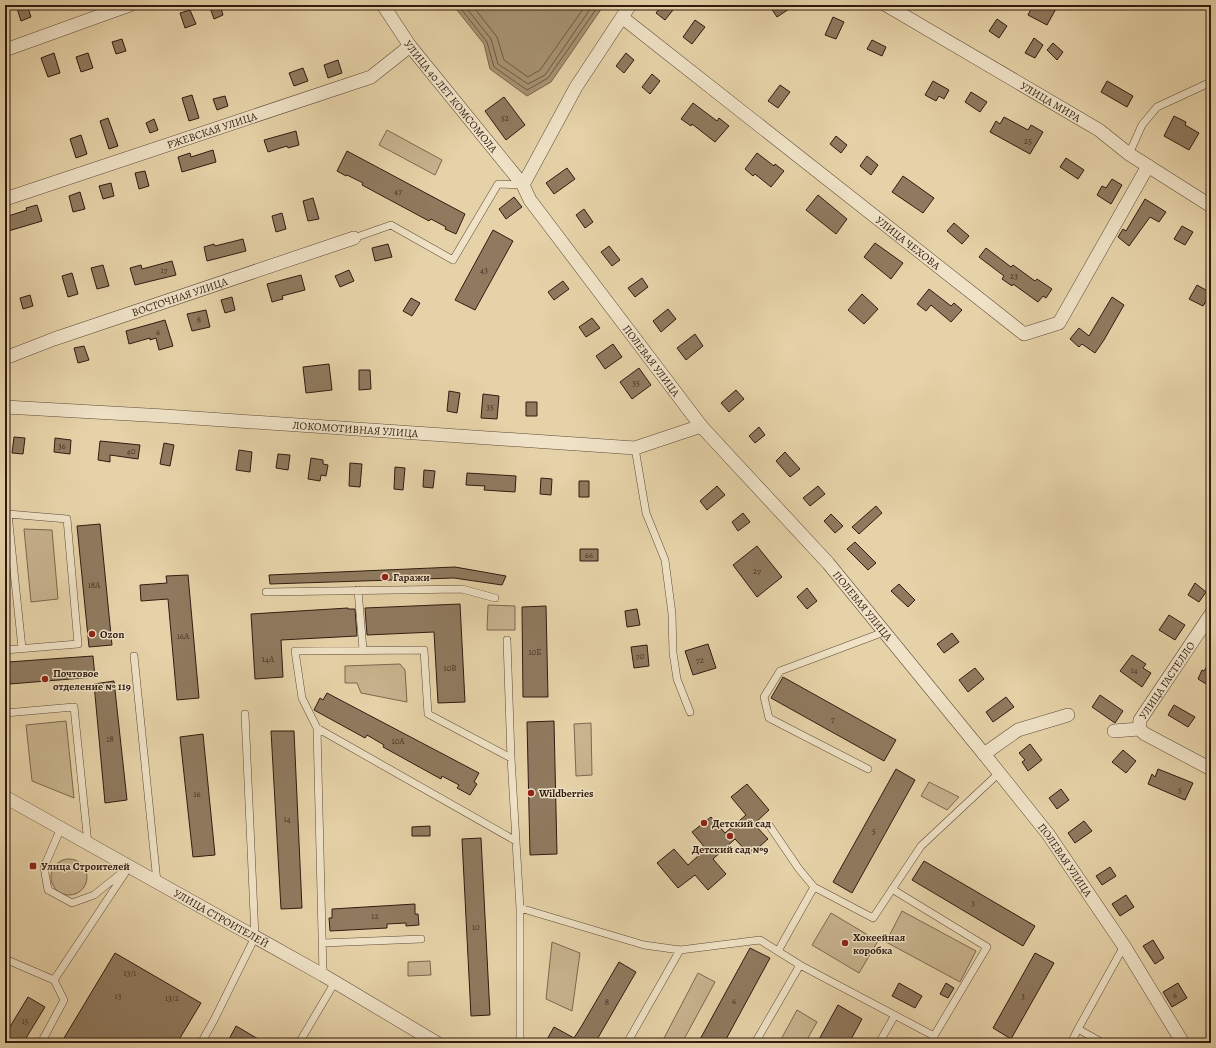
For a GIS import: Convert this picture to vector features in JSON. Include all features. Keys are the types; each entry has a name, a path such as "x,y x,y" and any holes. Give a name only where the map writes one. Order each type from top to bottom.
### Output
{"street":[{"path":"5,50 130,5"},
{"name":"УЛИЦА 40 ЛЕТ КОМСОМОЛА","path":"383,5 410,46 523,184"},
{"path":"523,184 576,87 623,18 630,5"},
{"name":"УЛИЦА МИРА","path":"886,5 1099,130 1129,154 1211,206"},
{"name":"УЛИЦА ЧЕХОВА","path":"623,18 1024,334 1059,323 1148,166"},
{"name":"РЖЕВСКАЯ УЛИЦА","path":"5,199 372,77 410,46"},
{"name":"ПОЛЕВАЯ УЛИЦА","path":"523,184 530,200 701,426 828,563 1048,834 1124,946 1183,1043"},
{"name":"ВОСТОЧНАЯ УЛИЦА","path":"5,358 54,338 354,238"},
{"name":"ЛОКОМОТИВНАЯ УЛИЦА","path":"5,407 635,448 701,426"},
{"name":"УЛИЦА ГАСТЕЛЛО","path":"1139,729 1140,720 1211,614"},
{"path":"984,754 1018,730 1068,715"},
{"path":"1114,731 1139,729 1145,734 1211,770"},
{"name":"УЛИЦА СТРОИТЕЛЕЙ","path":"5,797 329,979 437,1043"}],"lane":[{"path":"1129,154 1142,125 1157,107 1211,82"},
{"path":"354,238 391,225 453,260 498,184 523,184"},
{"path":"635,448 646,513 665,560 672,614 677,679 690,712"},
{"path":"5,650 78,644 66,519 7,513 22,648"},
{"path":"358,590 363,650"},
{"path":"266,592 462,590 495,598"},
{"path":"868,769 769,718 764,697 780,672 884,632"},
{"path":"507,640 511,758 520,908 520,1043"},
{"path":"299,1043 329,979 323,943 316,728 302,698 295,651 424,650 428,714 511,758"},
{"path":"134,656 157,882"},
{"path":"5,713 74,706 88,844"},
{"path":"200,1043 214,1020 255,937 245,714"},
{"path":"316,728 516,840"},
{"path":"769,825 799,869 814,887 873,918 921,846 999,773"},
{"path":"61,828 44,867 48,890 72,903 94,895 129,867"},
{"path":"54,980 129,867"},
{"path":"778,951 814,887"},
{"path":"892,889 987,947 930,1043"},
{"path":"520,908 644,945 680,950 760,940 800,965 934,1036"},
{"path":"323,943 421,939"},
{"path":"1071,1043 1124,946"},
{"path":"627,1043 680,950"},
{"path":"5,959 54,980 64,1000 40,1043"},
{"path":"755,1043 800,965"},
{"path":"879,1043 895,1015"},
{"path":"1078,1029 1103,1043"}],"shaded area":[{"path":"387,130 442,160 435,175 379,145"},
{"path":"24,529 52,530 58,599 31,602"},
{"path":"488,605 515,606 515,630 487,630"},
{"path":"400,664 405,670 407,702 361,693 357,683 345,683 345,666"},
{"path":"66,721 74,798 32,781 26,725"},
{"path":"591,723 592,775 576,776 574,724"},
{"path":"929,782 959,797 947,810 921,796"},
{"path":"69,859 79,862 84,867 87,877 84,887 79,892 69,895 59,892 54,887 51,877 54,867 59,862"},
{"path":"902,911 976,951 960,982 886,942"},
{"name":"Хокеейная коробка","path":"831,913 878,941 859,973 812,945"},
{"path":"552,942 580,953 572,1011 546,999"},
{"path":"430,961 431,975 408,976 408,962"},
{"path":"698,973 715,982 682,1043 662,1042"},
{"path":"797,1010 817,1022 805,1043 779,1043"}],"water":[{"path":"453,5 604,5 551,82 527,96 490,69 484,44"}],"building":[{"path":"16,5 27,5 31,17 21,21"},
{"path":"209,5 220,5 223,15 214,19"},
{"path":"662,5 677,5 665,20 656,13"},
{"path":"769,5 795,5 777,17"},
{"path":"1033,5 1058,5 1047,25 1028,15"},
{"path":"190,10 196,24 185,28 180,13"},
{"path":"833,17 844,22 836,39 825,35"},
{"path":"997,19 1007,26 999,38 989,31"},
{"path":"695,20 705,27 692,44 683,37"},
{"path":"1034,38 1043,45 1035,58 1025,53"},
{"path":"122,39 126,51 116,54 112,42"},
{"path":"872,40 886,47 882,56 867,49"},
{"path":"1053,43 1063,52 1057,60 1047,50"},
{"path":"54,53 60,73 48,77 41,58"},
{"path":"88,53 93,68 81,72 76,57"},
{"path":"626,53 634,60 624,73 616,66"},
{"path":"338,60 342,73 328,78 324,65"},
{"path":"303,68 308,81 294,86 289,73"},
{"path":"652,74 660,81 650,94 642,87"},
{"path":"933,81 949,90 944,99 939,96 936,101 925,95"},
{"path":"1107,81 1133,96 1127,107 1101,92"},
{"path":"780,85 790,92 778,108 768,101"},
{"path":"971,92 987,102 980,112 965,102"},
{"path":"192,95 199,118 189,121 182,98"},
{"path":"225,96 228,106 217,110 213,99"},
{"path":"504,97 525,125 506,140 485,111"},
{"path":"693,103 717,121 719,118 729,126 715,142 692,124 691,126 681,119"},
{"path":"1174,116 1186,122 1185,125 1199,133 1189,150 1164,136"},
{"path":"1004,117 1028,130 1031,125 1043,132 1030,154 990,132 996,121 1000,124"},
{"path":"108,118 118,146 109,149 100,121"},
{"path":"154,119 158,130 150,133 146,123"},
{"path":"296,131 299,145 288,148 287,146 268,152 264,140"},
{"path":"81,135 87,154 76,158 70,139"},
{"path":"836,136 847,145 841,153 830,144"},
{"path":"213,150 216,162 182,172 178,157 190,153 191,157"},
{"path":"347,151 465,214 456,234 445,229 446,227 431,219 429,221 362,185 363,183 337,171"},
{"path":"757,153 774,166 775,164 784,171 771,187 755,174 753,176 745,169"},
{"path":"867,156 878,165 871,175 860,166"},
{"path":"1066,158 1084,170 1078,179 1060,167"},
{"path":"567,168 575,179 554,194 546,183"},
{"path":"145,171 149,186 139,189 135,173"},
{"path":"903,176 934,198 923,213 892,192"},
{"path":"1112,179 1122,185 1111,204 1097,195 1102,186 1106,188"},
{"path":"111,183 114,196 103,199 99,186"},
{"path":"80,192 85,209 73,212 69,196"},
{"path":"818,195 847,219 836,234 806,210"},
{"path":"514,197 522,207 506,219 499,209"},
{"path":"313,198 319,219 308,221 303,201"},
{"path":"1145,199 1166,212 1159,222 1150,217 1129,246 1118,237 1123,229 1126,231"},
{"path":"37,205 42,221 5,232 5,217"},
{"path":"584,209 593,222 585,228 576,215"},
{"path":"282,213 286,229 276,232 272,216"},
{"path":"954,223 969,236 962,244 947,231"},
{"path":"1182,226 1193,232 1185,245 1174,239"},
{"path":"493,230 513,241 475,310 455,300"},
{"path":"243,239 246,251 207,261 204,247 214,244 215,246"},
{"path":"875,243 903,263 891,279 864,257"},
{"path":"388,244 392,257 375,261 372,248"},
{"path":"609,246 620,260 612,266 601,252"},
{"path":"986,248 1011,267 1013,265 1035,281 1037,279 1052,289 1046,298 1043,296 1038,302 1013,284 1012,286 1002,279 1004,276 979,257"},
{"path":"172,261 176,275 135,285 130,268 141,265 142,269"},
{"path":"103,265 109,286 97,289 91,268"},
{"path":"349,270 354,281 340,287 335,276"},
{"path":"72,273 78,294 68,297 62,276"},
{"path":"301,275 305,290 282,296 283,299 272,302 267,284"},
{"path":"642,278 648,287 635,297 628,288"},
{"path":"563,281 569,289 554,300 548,292"},
{"path":"1197,285 1211,293 1203,306 1189,299"},
{"path":"929,289 951,306 954,303 962,310 951,322 931,305 926,311 917,304"},
{"path":"862,294 878,309 864,324 848,310"},
{"path":"30,295 33,306 23,309 20,298"},
{"path":"232,297 235,310 225,313 221,300"},
{"path":"1112,297 1124,305 1104,340 1095,353 1082,344 1079,347 1070,339 1079,328 1089,336"},
{"path":"411,298 420,303 412,316 403,311"},
{"path":"668,309 676,319 661,332 653,321"},
{"path":"206,310 210,327 192,331 187,314"},
{"path":"592,318 600,328 586,337 579,327"},
{"path":"165,320 173,346 159,350 156,338 150,340 150,338 129,344 126,331"},
{"path":"695,334 703,346 686,360 677,348"},
{"path":"613,344 622,357 605,369 596,356"},
{"path":"84,346 89,360 78,363 74,348"},
{"path":"329,364 332,390 306,393 303,367"},
{"path":"639,368 651,385 632,399 620,382"},
{"path":"359,370 370,370 371,389 359,390"},
{"path":"736,390 744,399 729,412 721,403"},
{"path":"449,391 460,393 457,413 447,411"},
{"path":"483,394 499,396 497,419 481,418"},
{"path":"526,402 537,402 537,416 526,416"},
{"path":"759,427 765,435 755,443 749,436"},
{"path":"14,437 25,438 23,454 12,453"},
{"path":"55,438 71,440 70,454 54,452"},
{"path":"100,441 140,445 138,459 110,455 110,462 98,460"},
{"path":"164,443 174,445 170,466 160,464"},
{"path":"239,450 252,452 250,472 236,470"},
{"path":"785,452 800,469 790,477 776,461"},
{"path":"278,454 290,455 288,470 276,468"},
{"path":"311,458 323,460 323,464 328,465 326,476 321,475 320,481 308,479"},
{"path":"350,463 362,464 360,487 349,486"},
{"path":"395,467 405,468 403,490 394,489"},
{"path":"424,470 435,471 433,488 423,487"},
{"path":"467,473 516,476 515,492 484,490 485,486 466,485"},
{"path":"541,478 552,479 551,495 540,494"},
{"path":"579,481 589,481 589,497 579,497"},
{"path":"717,486 725,495 707,510 700,501"},
{"path":"818,486 825,494 810,506 803,498"},
{"path":"876,506 882,513 859,534 852,527"},
{"path":"743,513 750,522 738,531 732,522"},
{"path":"831,514 843,526 835,533 824,521"},
{"path":"100,524 112,645 89,647 77,526"},
{"path":"855,542 876,563 868,570 847,549"},
{"path":"757,546 782,577 757,597 733,565"},
{"path":"580,549 598,549 598,561 580,561"},
{"name":"Гаражи","path":"455,567 506,576 502,585 454,578 270,584 269,575"},
{"path":"188,575 199,698 177,700 168,599 141,601 140,585 167,583 166,576"},
{"path":"1195,583 1206,592 1199,602 1188,595"},
{"path":"899,584 915,600 908,607 891,591"},
{"path":"807,588 817,601 807,609 797,597"},
{"path":"460,604 465,702 438,703 434,632 367,635 365,608"},
{"path":"546,606 548,697 523,697 522,607"},
{"path":"348,608 355,609 357,636 281,640 283,677 255,679 251,614"},
{"path":"637,609 640,625 627,627 625,611"},
{"path":"1169,615 1185,625 1175,640 1159,630"},
{"path":"952,633 959,642 944,653 937,644"},
{"path":"708,644 716,668 693,675 685,651"},
{"path":"647,645 649,666 634,668 631,647"},
{"path":"1132,655 1146,664 1143,668 1151,673 1142,687 1120,671"},
{"path":"93,656 95,677 10,684 8,662"},
{"path":"1211,660 1211,687 1198,679 1202,670 1204,671"},
{"path":"975,668 984,679 968,692 959,680"},
{"path":"783,677 896,740 884,761 771,698"},
{"path":"114,681 127,800 105,803 94,684"},
{"path":"327,693 479,773 474,782 477,784 470,795 457,788 459,785 442,776 441,779 383,747 384,745 367,735 365,738 314,710 320,698 323,700"},
{"path":"1100,695 1123,711 1115,723 1092,707"},
{"path":"1006,697 1014,707 993,722 986,712"},
{"path":"1174,705 1195,717 1188,727 1168,715"},
{"path":"554,721 557,854 530,855 527,722"},
{"path":"271,731 294,731 302,908 281,909"},
{"path":"203,734 215,855 193,857 180,737"},
{"path":"1030,744 1042,760 1028,771 1022,762 1025,760 1019,753"},
{"path":"1123,750 1136,761 1126,773 1112,762"},
{"path":"896,769 915,780 852,893 833,882"},
{"path":"1158,769 1193,783 1185,800 1148,784 1152,774 1155,777"},
{"name":"Детский сад №9","path":"747,784 769,810 754,824 768,839 750,855 735,839 713,859 726,874 708,890 695,875 678,888 657,863 674,849 688,865 706,849 692,832 711,817 725,833 746,815 731,797"},
{"path":"1061,789 1069,800 1057,809 1049,798"},
{"path":"1084,821 1092,831 1075,843 1068,833"},
{"path":"430,826 430,836 412,836 412,827"},
{"path":"481,838 490,1015 471,1016 462,839"},
{"path":"924,861 1035,926 1023,946 912,880"},
{"path":"1110,867 1116,876 1102,885 1096,876"},
{"path":"1126,895 1134,907 1120,916 1112,904"},
{"path":"415,904 415,914 418,914 419,925 406,926 406,923 387,924 387,928 330,931 329,918 332,918 332,909"},
{"path":"1153,940 1164,958 1155,964 1143,946"},
{"path":"750,948 770,958 724,1043 698,1043"},
{"path":"115,953 201,1003 177,1043 61,1043"},
{"path":"1035,953 1054,963 1011,1039 993,1028"},
{"path":"619,962 636,972 595,1043 545,1043 554,1027 574,1038"},
{"path":"899,983 922,996 915,1008 892,996"},
{"path":"946,983 954,988 948,998 940,994"},
{"path":"1178,983 1187,998 1172,1007 1163,992"},
{"path":"28,997 45,1007 23,1043 5,1043 5,1035"},
{"path":"838,1005 862,1019 849,1043 817,1043"},
{"path":"236,1026 265,1043 227,1043"}],"place":[{"name":"Гаражи","path":"385,577"},
{"name":"Ozon","path":"92,634"},
{"name":"Почтовое отделение № 119","path":"45,679"},
{"name":"Wildberries","path":"531,793"},
{"name":"Детский сад","path":"704,823"},
{"name":"Детский сад №9","path":"730,836"},
{"name":"Улица Строителей","path":"33,866"},
{"name":"Хокеейная коробка","path":"845,943"}]}
